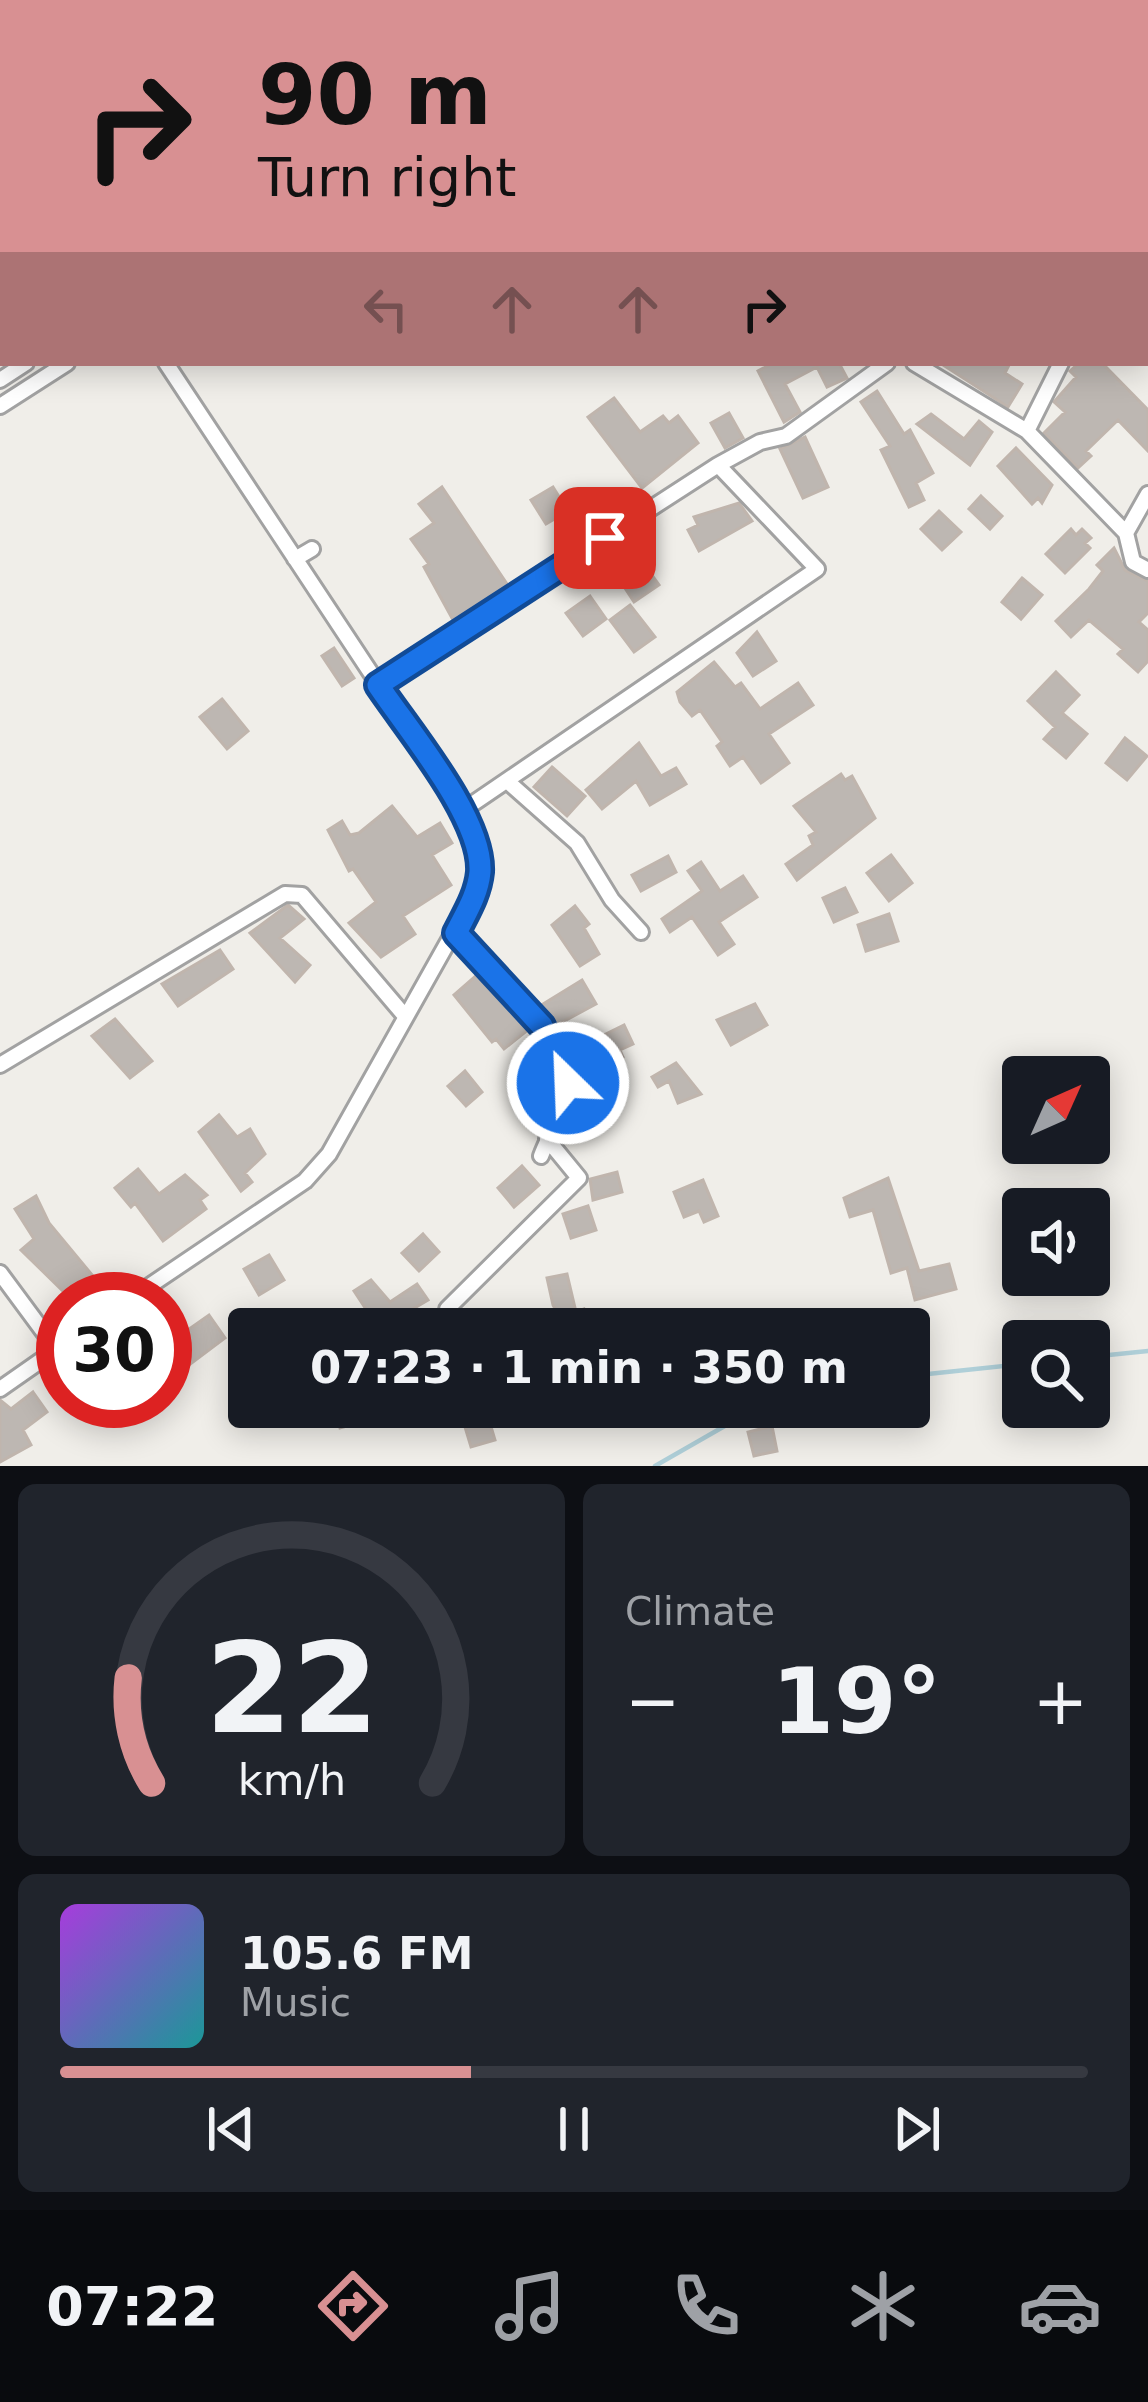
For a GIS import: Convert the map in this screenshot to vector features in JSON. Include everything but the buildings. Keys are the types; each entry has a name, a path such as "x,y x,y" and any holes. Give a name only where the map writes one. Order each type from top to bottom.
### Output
{"street":[{"path":"0,406 62,366"},
{"path":"168,366 462,811 481,867 476,892 456,933 404,1015 352,1118 305,1180 170,1272"},
{"path":"378,685 718,465 760,442 786,436 883,366"},
{"path":"919,366 1027,431 1126,533 1133,562 1148,570"},
{"path":"1027,431 1060,366"},
{"path":"462,811 817,569 718,465"},
{"path":"1126,533 1148,494"},
{"path":"295,559 312,550"},
{"path":"507,781 577,843 612,900 640,932"},
{"path":"0,1065 285,894 302,895 404,1015"},
{"path":"456,933 542,1026 559,1054 568,1083 541,1156"},
{"path":"448,1308 578,1178 548,1139"},
{"path":"0,1274 36,1318"},
{"path":"0,1389 36,1364"}],"waterway":[{"path":"1110,1355 1148,1351"},
{"path":"930,1374 1002,1366"},
{"path":"655,1466 721,1428"}],"route":[{"path":"568,1083 559,1054 542,1026 456,933 476,892 481,867 462,811 378,685 605,538"}]}
